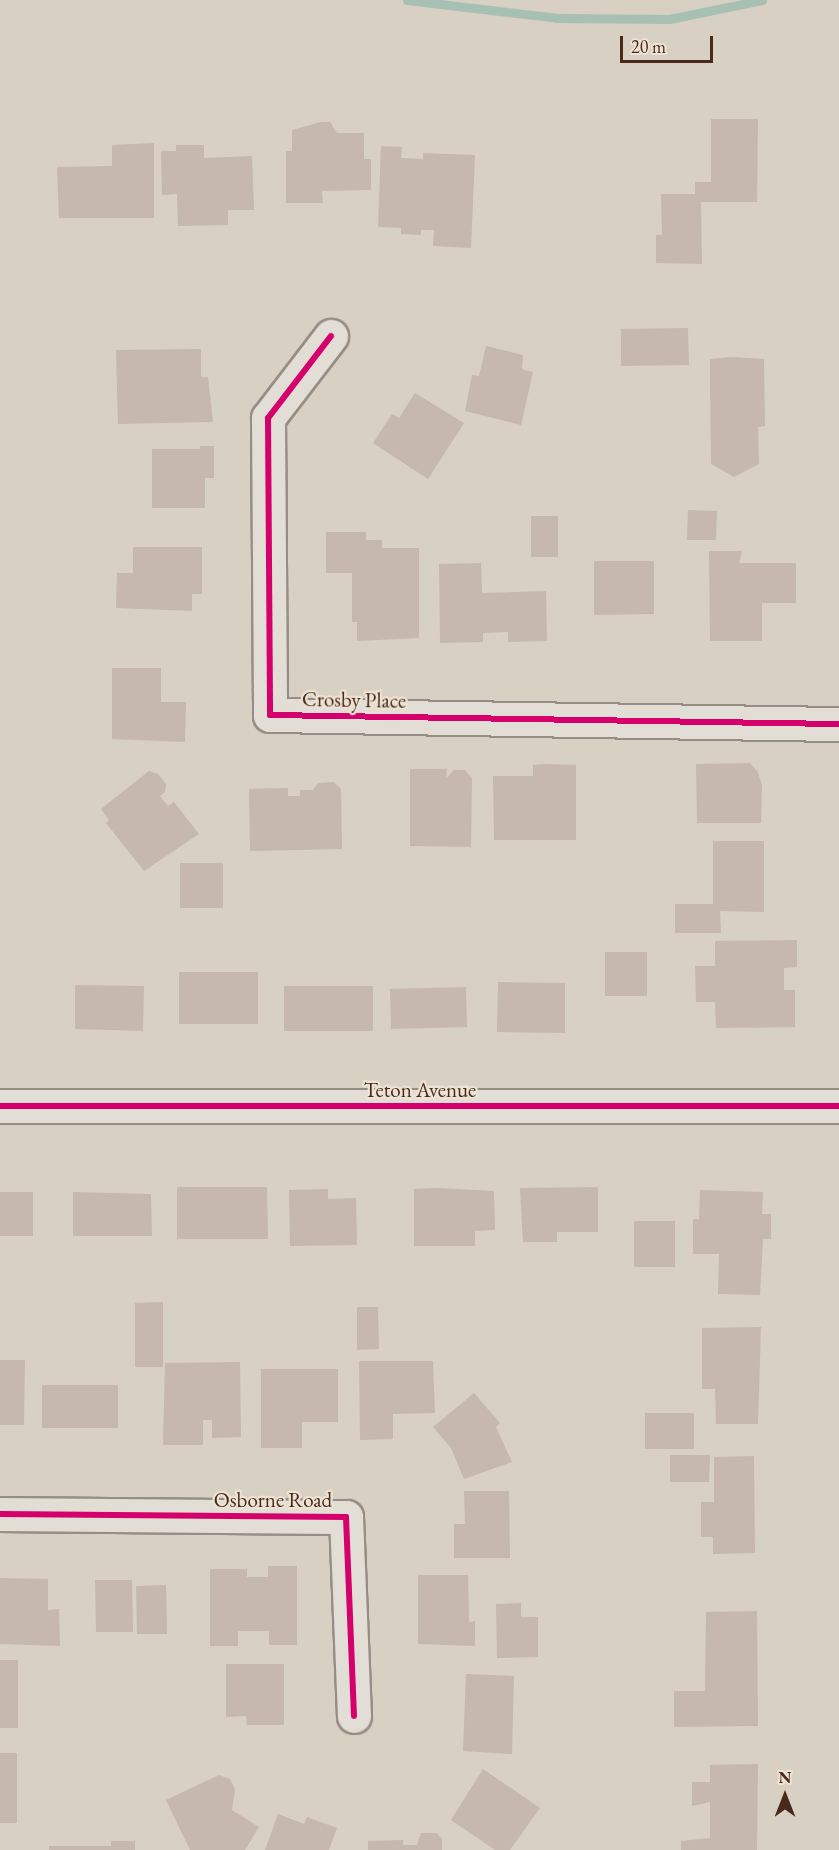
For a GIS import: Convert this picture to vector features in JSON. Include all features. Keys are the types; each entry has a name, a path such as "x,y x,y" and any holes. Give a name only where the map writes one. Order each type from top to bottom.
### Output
{"street":[{"name":"Crosby Place","path":"331,336 267,418 270,716 839,724"},
{"name":"Teton Avenue","path":"0,1106 839,1106"},
{"name":"Osborne Road","path":"0,1514 346,1517 354,1716"}],"building":[{"path":"711,119 758,119 757,202 701,202 702,264 656,263 656,235 662,235 661,194 695,194 695,182 711,182"},
{"path":"321,122 330,122 337,133 364,133 364,159 371,159 371,190 322,191 323,203 286,203 286,151 292,151 292,130"},
{"path":"154,143 154,218 59,218 57,167 112,166 112,145"},
{"path":"176,145 204,145 204,158 252,156 254,210 228,210 228,225 178,226 177,194 162,195 161,151 176,151"},
{"path":"381,146 402,147 401,158 423,159 423,153 475,155 471,248 433,246 434,230 421,230 421,235 401,234 401,228 378,227"},
{"path":"688,328 689,365 621,366 621,329"},
{"path":"486,346 523,355 522,369 533,372 521,425 465,411 472,375 479,376"},
{"path":"201,349 201,377 208,377 213,422 118,424 116,350"},
{"path":"733,357 764,359 765,426 758,427 759,464 734,477 711,464 710,382 710,359"},
{"path":"415,393 464,423 428,479 373,443 392,414 399,418"},
{"path":"200,446 214,446 214,478 205,478 205,508 152,508 152,449 200,449"},
{"path":"688,510 717,511 716,540 687,540"},
{"path":"531,516 558,516 558,557 531,557"},
{"path":"326,532 366,532 366,540 382,540 382,548 419,548 419,638 357,641 357,622 352,622 352,573 326,573"},
{"path":"133,547 202,547 202,594 192,594 192,611 116,608 117,573 133,573"},
{"path":"709,551 742,551 739,563 796,563 796,603 762,603 762,641 710,641"},
{"path":"594,561 654,561 654,614 594,615"},
{"path":"481,563 482,593 546,591 547,641 508,642 508,632 483,633 483,642 440,643 439,564"},
{"path":"112,668 161,668 161,702 186,702 185,742 112,739"},
{"path":"750,763 758,772 762,786 761,823 697,823 696,764"},
{"path":"533,765 576,765 576,840 494,840 493,776 533,776"},
{"path":"410,769 447,769 446,778 454,770 465,770 472,778 471,847 410,846"},
{"path":"149,771 158,774 166,784 165,792 160,796 168,806 174,802 199,834 144,871 106,823 109,820 101,809"},
{"path":"334,782 341,789 342,849 250,851 249,789 288,788 288,796 300,796 300,790 313,790 318,783"},
{"path":"713,841 764,841 764,912 720,911 721,933 675,933 675,904 713,904"},
{"path":"180,863 223,863 223,908 180,908"},
{"path":"797,940 797,967 784,968 784,990 795,990 795,1027 716,1028 715,1002 696,1002 695,966 715,966 715,941"},
{"path":"605,952 647,952 647,996 605,996"},
{"path":"179,972 258,972 258,1024 179,1024"},
{"path":"498,982 565,983 565,1033 497,1032"},
{"path":"75,985 144,986 143,1031 75,1029"},
{"path":"284,986 373,986 373,1031 284,1031"},
{"path":"466,987 467,1027 391,1029 390,989"},
{"path":"177,1187 267,1187 268,1239 177,1239"},
{"path":"598,1187 598,1232 557,1232 557,1242 523,1242 520,1188"},
{"path":"328,1189 328,1199 356,1198 357,1245 290,1246 289,1190"},
{"path":"414,1189 494,1191 495,1230 475,1231 475,1246 414,1246"},
{"path":"700,1190 763,1192 762,1214 771,1214 771,1239 763,1239 760,1295 718,1294 719,1254 693,1254 693,1219 699,1219"},
{"path":"0,1192 33,1192 33,1236 0,1236"},
{"path":"73,1192 151,1194 152,1236 73,1236"},
{"path":"634,1221 675,1221 675,1267 634,1267"},
{"path":"163,1302 163,1367 135,1367 135,1303"},
{"path":"357,1307 378,1307 379,1349 357,1350"},
{"path":"761,1327 758,1424 716,1424 715,1389 702,1389 702,1328"},
{"path":"0,1360 25,1360 24,1425 0,1425"},
{"path":"359,1361 433,1361 435,1413 393,1414 393,1439 360,1440"},
{"path":"240,1362 241,1437 212,1438 212,1420 203,1420 203,1445 163,1445 165,1363"},
{"path":"261,1369 338,1369 338,1422 302,1422 302,1448 261,1448"},
{"path":"42,1385 118,1385 118,1428 42,1428"},
{"path":"474,1393 500,1423 496,1427 512,1462 464,1479 451,1448 433,1427"},
{"path":"645,1413 694,1413 694,1449 645,1449"},
{"path":"670,1455 710,1455 709,1482 670,1482"},
{"path":"754,1456 755,1553 713,1554 713,1537 701,1537 701,1502 714,1502 714,1457"},
{"path":"464,1491 509,1491 510,1558 454,1558 454,1524 465,1524"},
{"path":"268,1566 297,1566 297,1645 269,1645 269,1631 238,1631 238,1646 210,1646 210,1569 247,1569 247,1577 268,1577"},
{"path":"418,1575 468,1575 469,1622 475,1621 475,1646 418,1644"},
{"path":"0,1578 48,1579 48,1610 59,1609 60,1646 0,1644"},
{"path":"95,1580 132,1580 133,1632 96,1632"},
{"path":"166,1585 167,1634 137,1634 136,1586"},
{"path":"521,1603 521,1617 538,1617 538,1657 497,1658 496,1604"},
{"path":"757,1611 758,1726 674,1727 674,1691 705,1691 706,1612"},
{"path":"0,1660 18,1660 18,1728 0,1728"},
{"path":"226,1664 284,1664 284,1725 247,1725 246,1716 226,1717"},
{"path":"466,1674 514,1676 512,1754 463,1751"},
{"path":"0,1753 17,1753 17,1823 0,1823"},
{"path":"758,1764 757,1850 681,1850 681,1841 710,1838 710,1802 692,1806 692,1782 710,1782 710,1765"},
{"path":"483,1769 540,1808 510,1850 495,1850 451,1820"},
{"path":"219,1775 230,1779 235,1789 232,1810 259,1827 245,1850 190,1850 166,1800"},
{"path":"278,1814 304,1824 307,1817 337,1828 329,1850 265,1850"},
{"path":"421,1833 437,1833 442,1839 442,1850 368,1850 368,1841 403,1840 403,1845 417,1845"},
{"path":"111,1841 135,1841 135,1850 49,1850 49,1846 111,1846"}],"waterway":[{"path":"407,0 557,18 669,19 762,0"}],"cycle path":[{"path":"331,336 268,418 270,715 839,724"},
{"path":"0,1106 839,1106"},
{"path":"0,1514 346,1517 354,1716"}]}
